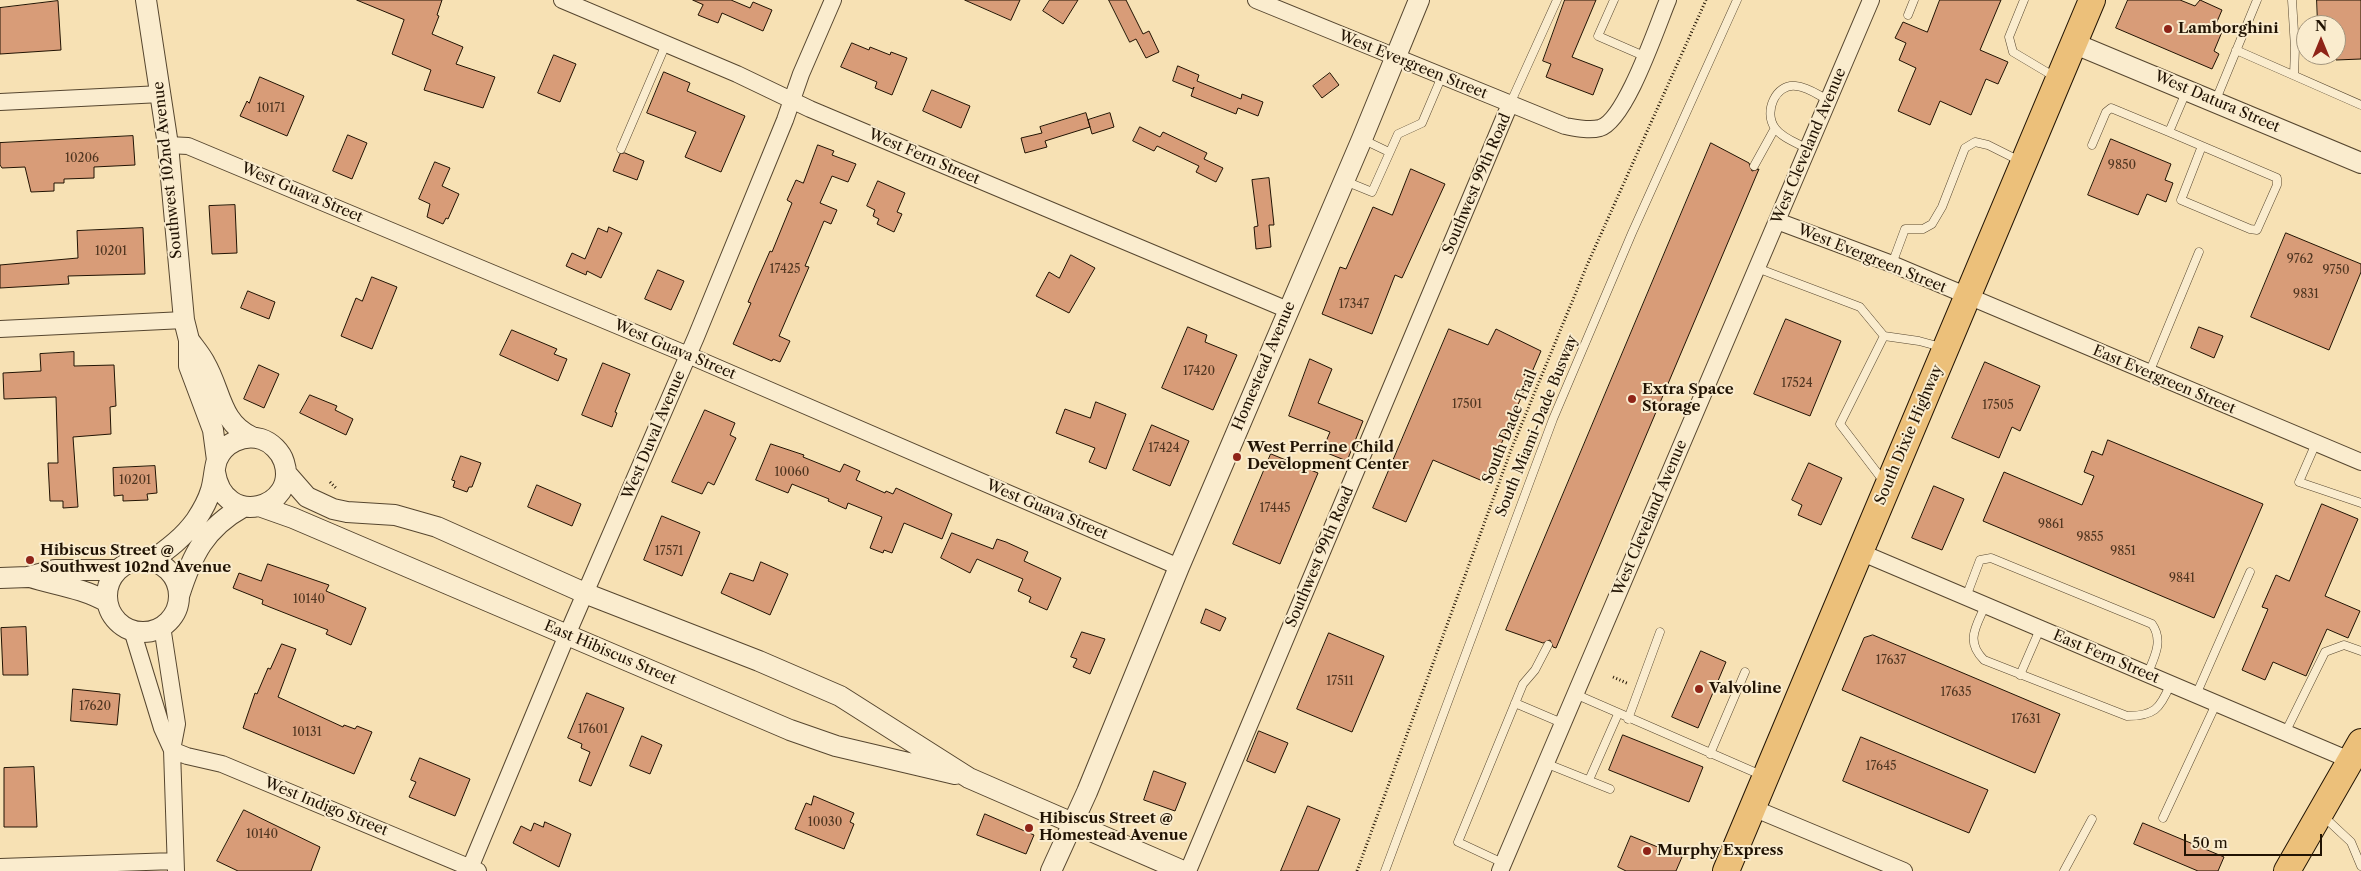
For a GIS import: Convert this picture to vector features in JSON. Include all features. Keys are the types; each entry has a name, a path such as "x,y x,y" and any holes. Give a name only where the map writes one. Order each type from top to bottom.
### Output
{"highway":[{"name":"South Dixie Highway","path":"1726,871 2059,79 2088,1"},
{"path":"2287,871 2356,752"}],"street":[{"name":"Southwest 102nd Avenue","path":"146,0 168,145 184,320 189,340 189,366 213,430 216,466 211,491 195,521 175,543 151,561"},
{"name":"West Fern Street","path":"562,0 792,99 810,109 1288,310"},
{"name":"West Duval Avenue","path":"474,869 567,635 688,355 833,0"},
{"name":"West Evergreen Street","path":"1256,0 1566,126 1586,129 1601,128 1609,122 1622,106 1644,56"},
{"name":"Homestead Avenue","path":"1051,871 1073,824 1179,567 1362,139 1418,0"},
{"path":"1644,56 1668,0"},
{"name":"West Cleveland Avenue","path":"1501,867 1871,0"},
{"name":"West Datura Street","path":"2073,44 2361,163"},
{"path":"0,102 161,94"},
{"name":"Southwest 99th Road","path":"1183,871 1510,104"},
{"name":"West Guava Street","path":"168,145 188,146 688,355 1179,567"},
{"name":"West Evergreen Street","path":"1777,220 1892,264 1967,297"},
{"name":"East Evergreen Street","path":"1967,297 2361,462"},
{"path":"0,329 184,320"},
{"name":"Southwest 102nd Avenue","path":"189,340 206,364 228,418 244,434 252,437"},
{"path":"179,596 177,584 171,573 151,561 139,560 127,563 110,579 107,590 107,602 111,613 118,623 132,630 152,631 162,626 171,618 177,607 187,571 200,545 225,518 251,507 277,496 283,485 286,474 280,453 262,439 252,437 241,438 231,443 223,450 216,466 217,484 223,494 232,503 251,507"},
{"name":"East Hibiscus Street","path":"286,474 307,497 333,509 395,516 437,527 586,594 759,660 840,696 970,778 1183,871"},
{"name":"East Hibiscus Street","path":"251,507 293,518 790,730 836,746 970,778"},
{"name":"East Fern Street","path":"1860,552 2285,733 2356,752"},
{"path":"0,578 28,577 55,570 118,570"},
{"path":"28,577 75,588 107,602"},
{"path":"0,867 176,866 172,750 177,724 162,626"},
{"path":"132,630 162,728 172,750"},
{"name":"West Indigo Street","path":"172,750 187,756 222,764 474,869"},
{"path":"1753,808 1904,871"}],"lane":[{"path":"1510,104 1557,0"},
{"path":"1614,0 1598,36 1644,56"},
{"name":"South Miami-Dade Busway","path":"1385,871 1553,419 1632,233 1737,0"},
{"path":"1908,16 1914,0"},
{"path":"2024,0 2009,37 2013,52 2059,79"},
{"path":"2215,102 2257,0"},
{"path":"2292,0 2296,48 2294,75"},
{"path":"621,149 666,44"},
{"path":"2236,50 2361,105"},
{"path":"1344,180 1372,192 1398,134 1422,123 1442,76"},
{"path":"1808,149 1779,133 1775,128 1771,106 1778,91 1786,86 1805,88 1828,100"},
{"path":"2170,132 2187,90"},
{"path":"2092,145 2106,112 2111,108 2170,132 2277,178 2278,186 2257,230 2250,229 2180,200 2202,146"},
{"path":"1754,166 1775,128"},
{"path":"1362,139 1389,152"},
{"path":"1892,264 1905,229 1923,229 1932,224 1942,207 1965,148 1975,142 1988,145 2023,162"},
{"path":"2149,374 2199,252"},
{"path":"1757,268 1860,307 1884,336 1919,341 1945,348"},
{"path":"1884,336 1840,424 1887,486"},
{"path":"2316,443 2299,482 2361,502"},
{"path":"1966,598 1980,560 1991,558 2152,624 2158,640 2157,650 2147,675"},
{"path":"2196,695 2250,572"},
{"path":"1985,606 1972,637 1975,651 1984,660 2127,716 2145,716 2159,708 2170,685"},
{"path":"2020,674 2040,629"},
{"path":"1628,719 1660,632"},
{"path":"1501,867 1458,842 1523,684 1534,670 1548,645"},
{"path":"2285,733 2325,652 2344,645 2361,651"},
{"path":"1710,754 1745,672"},
{"path":"1575,694 1628,719 1766,777"},
{"path":"1516,703 1562,723"},
{"path":"2162,818 2216,704"},
{"path":"1589,780 1618,714"},
{"path":"1545,763 1610,788"},
{"path":"2321,814 2351,842 2361,866"},
{"path":"2064,871 2092,819"}],"path":[{"name":"South Dade Trail","path":"1357,871 1511,450 1588,263 1706,0"},
{"path":"1613,677 1627,683"}],"building":[{"path":"357,0 442,0 437,15 439,16 432,34 463,47 456,64 495,77 483,108 424,90 431,70 392,54 404,20"},
{"path":"693,0 731,0 750,8 753,2 772,10 763,31 722,13 718,23 698,15 703,5"},
{"path":"965,0 1020,0 1011,20"},
{"path":"1050,0 1078,0 1063,24 1043,11"},
{"path":"1109,0 1126,0 1143,34 1149,31 1159,52 1146,58 1136,39 1130,42"},
{"path":"1565,0 1596,0 1572,57 1603,69 1593,95 1546,77 1551,64 1543,61"},
{"path":"1940,0 2001,0 1980,50 2008,62 1998,84 1986,79 1971,115 1940,101 1930,125 1898,111 1916,68 1899,60 1906,43 1895,38 1903,22 1927,32"},
{"path":"2128,0 2180,0 2195,6 2200,0 2222,10 2216,24 2224,27 2214,51 2219,54 2212,69 2116,28"},
{"path":"2317,0 2361,0 2361,59 2346,60 2346,15 2318,15"},
{"path":"58,1 61,50 0,54 0,8"},
{"path":"852,43 869,50 870,47 890,55 891,52 907,58 892,95 875,88 877,82 841,67"},
{"path":"554,55 576,64 560,102 538,93"},
{"path":"1178,66 1199,75 1197,81 1241,99 1242,94 1263,102 1258,116 1238,108 1236,114 1191,96 1194,87 1193,89 1173,81"},
{"path":"664,72 690,83 687,91 745,116 721,172 685,157 696,132 647,113"},
{"path":"1330,73 1339,85 1322,98 1313,86"},
{"path":"260,77 304,96 287,136 240,116 247,101 249,103"},
{"path":"932,90 970,106 961,128 923,111"},
{"path":"1086,113 1090,127 1045,141 1047,147 1025,153 1021,138 1042,133 1040,127"},
{"path":"1110,113 1114,127 1092,134 1088,120"},
{"path":"1140,127 1160,137 1163,132 1207,153 1204,159 1223,168 1216,182 1196,172 1199,166 1157,146 1154,151 1133,141"},
{"path":"348,135 367,143 352,179 333,171"},
{"path":"133,136 135,165 94,167 94,178 64,179 64,183 54,183 54,191 31,192 25,167 2,168 0,165 0,143"},
{"path":"2111,139 2171,164 2165,180 2173,183 2166,202 2147,194 2138,215 2088,195"},
{"name":"Extra Space Storage","path":"1711,143 1749,163 1752,171 1759,169 1556,648 1553,647 1550,640 1543,643 1506,630"},
{"path":"818,145 834,151 832,155 856,164 848,182 832,176 820,203 837,210 831,224 824,221 805,266 809,267 779,336 790,341 780,362 773,359 772,361 733,344 751,303 748,302 770,251 772,252 792,203 787,200 796,180 803,183"},
{"path":"625,153 644,161 637,180 613,171 620,154"},
{"path":"435,162 450,168 442,186 459,194 448,219 446,218 443,224 427,217 430,204 419,199"},
{"path":"1411,169 1445,184 1402,278 1395,275 1372,334 1322,314 1340,267 1346,269 1373,207 1392,215"},
{"path":"1269,178 1274,225 1269,225 1271,247 1256,249 1254,227 1258,226 1252,180"},
{"path":"878,181 905,193 897,212 902,214 894,232 877,224 879,219 873,216 875,210 867,206"},
{"path":"235,205 237,253 212,254 209,206"},
{"path":"609,227 622,233 601,278 587,271 586,275 566,266 572,253 585,259 598,228 607,232"},
{"path":"143,228 145,274 68,276 69,284 0,288 0,265 78,258 77,231"},
{"path":"2286,233 2361,264 2361,272 2329,350 2251,317"},
{"path":"1071,255 1095,268 1069,313 1036,296 1049,272 1059,278"},
{"path":"658,270 684,281 671,310 645,299"},
{"path":"372,277 397,287 372,349 341,336 356,298 362,301"},
{"path":"248,291 275,302 269,319 241,308"},
{"path":"1786,319 1841,341 1810,416 1754,394"},
{"path":"1188,327 1207,335 1205,342 1237,355 1213,410 1162,388"},
{"path":"2199,327 2223,336 2214,358 2191,348"},
{"path":"1449,329 1488,345 1496,329 1541,351 1485,482 1433,460 1406,522 1373,508"},
{"path":"512,330 557,349 554,354 567,359 558,381 500,355"},
{"path":"74,352 74,366 114,365 116,406 110,407 111,434 73,437 78,507 63,508 63,501 50,501 48,463 58,463 56,397 4,399 3,373 41,371 40,354"},
{"path":"1310,359 1332,369 1318,403 1363,421 1347,461 1322,451 1330,432 1289,416"},
{"path":"1985,362 2040,386 2020,431 2012,427 1999,458 1952,438"},
{"path":"603,363 630,374 615,412 617,413 612,427 582,415"},
{"path":"259,365 279,374 264,408 244,399"},
{"path":"310,395 337,406 335,410 353,419 346,435 300,413"},
{"path":"1096,402 1126,414 1106,469 1089,462 1095,448 1056,433 1065,409 1090,418"},
{"path":"705,410 735,423 730,435 736,438 714,485 708,482 702,494 672,482"},
{"path":"1152,425 1189,441 1170,486 1133,470"},
{"path":"2108,440 2263,504 2214,618 1983,521 2004,472 2082,505 2094,476 2084,472 2092,451 2102,455"},
{"path":"771,444 804,455 803,457 840,472 844,464 860,471 856,480 885,493 886,491 893,494 896,488 952,514 942,539 904,523 892,553 884,550 883,553 870,548 882,517 848,503 846,509 828,501 829,499 792,484 788,493 756,480"},
{"path":"1271,454 1318,473 1280,564 1233,544"},
{"path":"461,456 481,463 472,487 469,487 467,492 453,487 455,481 452,480"},
{"path":"1809,463 1842,478 1821,525 1798,515 1802,505 1792,500"},
{"path":"155,466 157,493 147,494 148,500 123,501 123,495 114,496 113,468"},
{"path":"537,485 581,504 572,526 528,507"},
{"path":"1934,486 1964,499 1942,550 1912,538"},
{"path":"2322,504 2358,519 2325,596 2360,611 2348,638 2327,629 2306,676 2273,662 2265,680 2242,670 2268,609 2262,607 2276,575 2289,581"},
{"path":"662,516 700,532 682,576 644,560"},
{"path":"952,533 993,549 997,539 1006,542 1028,552 1024,561 1061,578 1047,610 1029,602 1031,597 1018,591 1023,579 977,559 970,573 941,558"},
{"path":"761,562 788,574 770,615 721,593 730,573 753,581"},
{"path":"268,564 329,585 326,591 366,608 351,645 326,634 328,630 262,604 263,600 233,588 239,573 261,581"},
{"path":"1206,609 1226,618 1220,631 1201,623"},
{"path":"26,627 28,675 3,675 1,628"},
{"path":"1082,632 1105,639 1090,674 1073,667 1077,659 1071,657"},
{"path":"1329,633 1384,656 1352,732 1297,709"},
{"path":"1873,635 2060,714 2035,773 1842,690 1864,638"},
{"path":"282,644 296,649 278,697 343,727 344,725 355,729 357,726 372,732 354,774 243,728 255,693 257,694 268,668 270,669"},
{"name":"Valvoline","path":"1701,651 1726,662 1698,728 1672,717"},
{"path":"73,689 120,694 117,725 71,721"},
{"path":"587,693 624,708 591,786 579,781 590,752 581,748 582,744 568,738"},
{"path":"1259,731 1288,743 1275,773 1247,761"},
{"name":"Murphy Express","path":"1623,735 1703,767 1689,802 1609,770"},
{"path":"642,736 662,745 650,774 630,766"},
{"path":"1861,737 1988,790 1969,833 1843,781"},
{"path":"420,758 470,779 455,816 409,797 416,782 411,780"},
{"path":"34,767 37,827 4,827 4,768"},
{"path":"1154,771 1186,783 1175,811 1144,800"},
{"path":"814,796 854,813 850,822 854,824 844,849 795,829 806,803 811,805"},
{"path":"1308,806 1340,819 1318,871 1281,871"},
{"path":"244,810 320,847 311,871 238,871 217,861"},
{"path":"985,814 1034,835 1026,854 977,835"},
{"path":"545,822 571,834 559,867 513,843 521,826 531,831 534,823 543,827"},
{"path":"2143,823 2224,857 2218,871 2198,871 2134,844"},
{"name":"Murphy Express","path":"1631,836 1682,857 1676,871 1626,871 1618,867"}],"place":[{"name":"Lamborghini","path":"2168,29"},
{"name":"Extra Space Storage","path":"1632,399"},
{"name":"West Perrine Child Development Center","path":"1237,457"},
{"name":"Hibiscus Street @ Southwest 102nd Avenue","path":"30,560"},
{"name":"Valvoline","path":"1699,689"},
{"name":"Hibiscus Street @ Homestead Avenue","path":"1029,828"},
{"name":"Murphy Express","path":"1647,851"}]}
